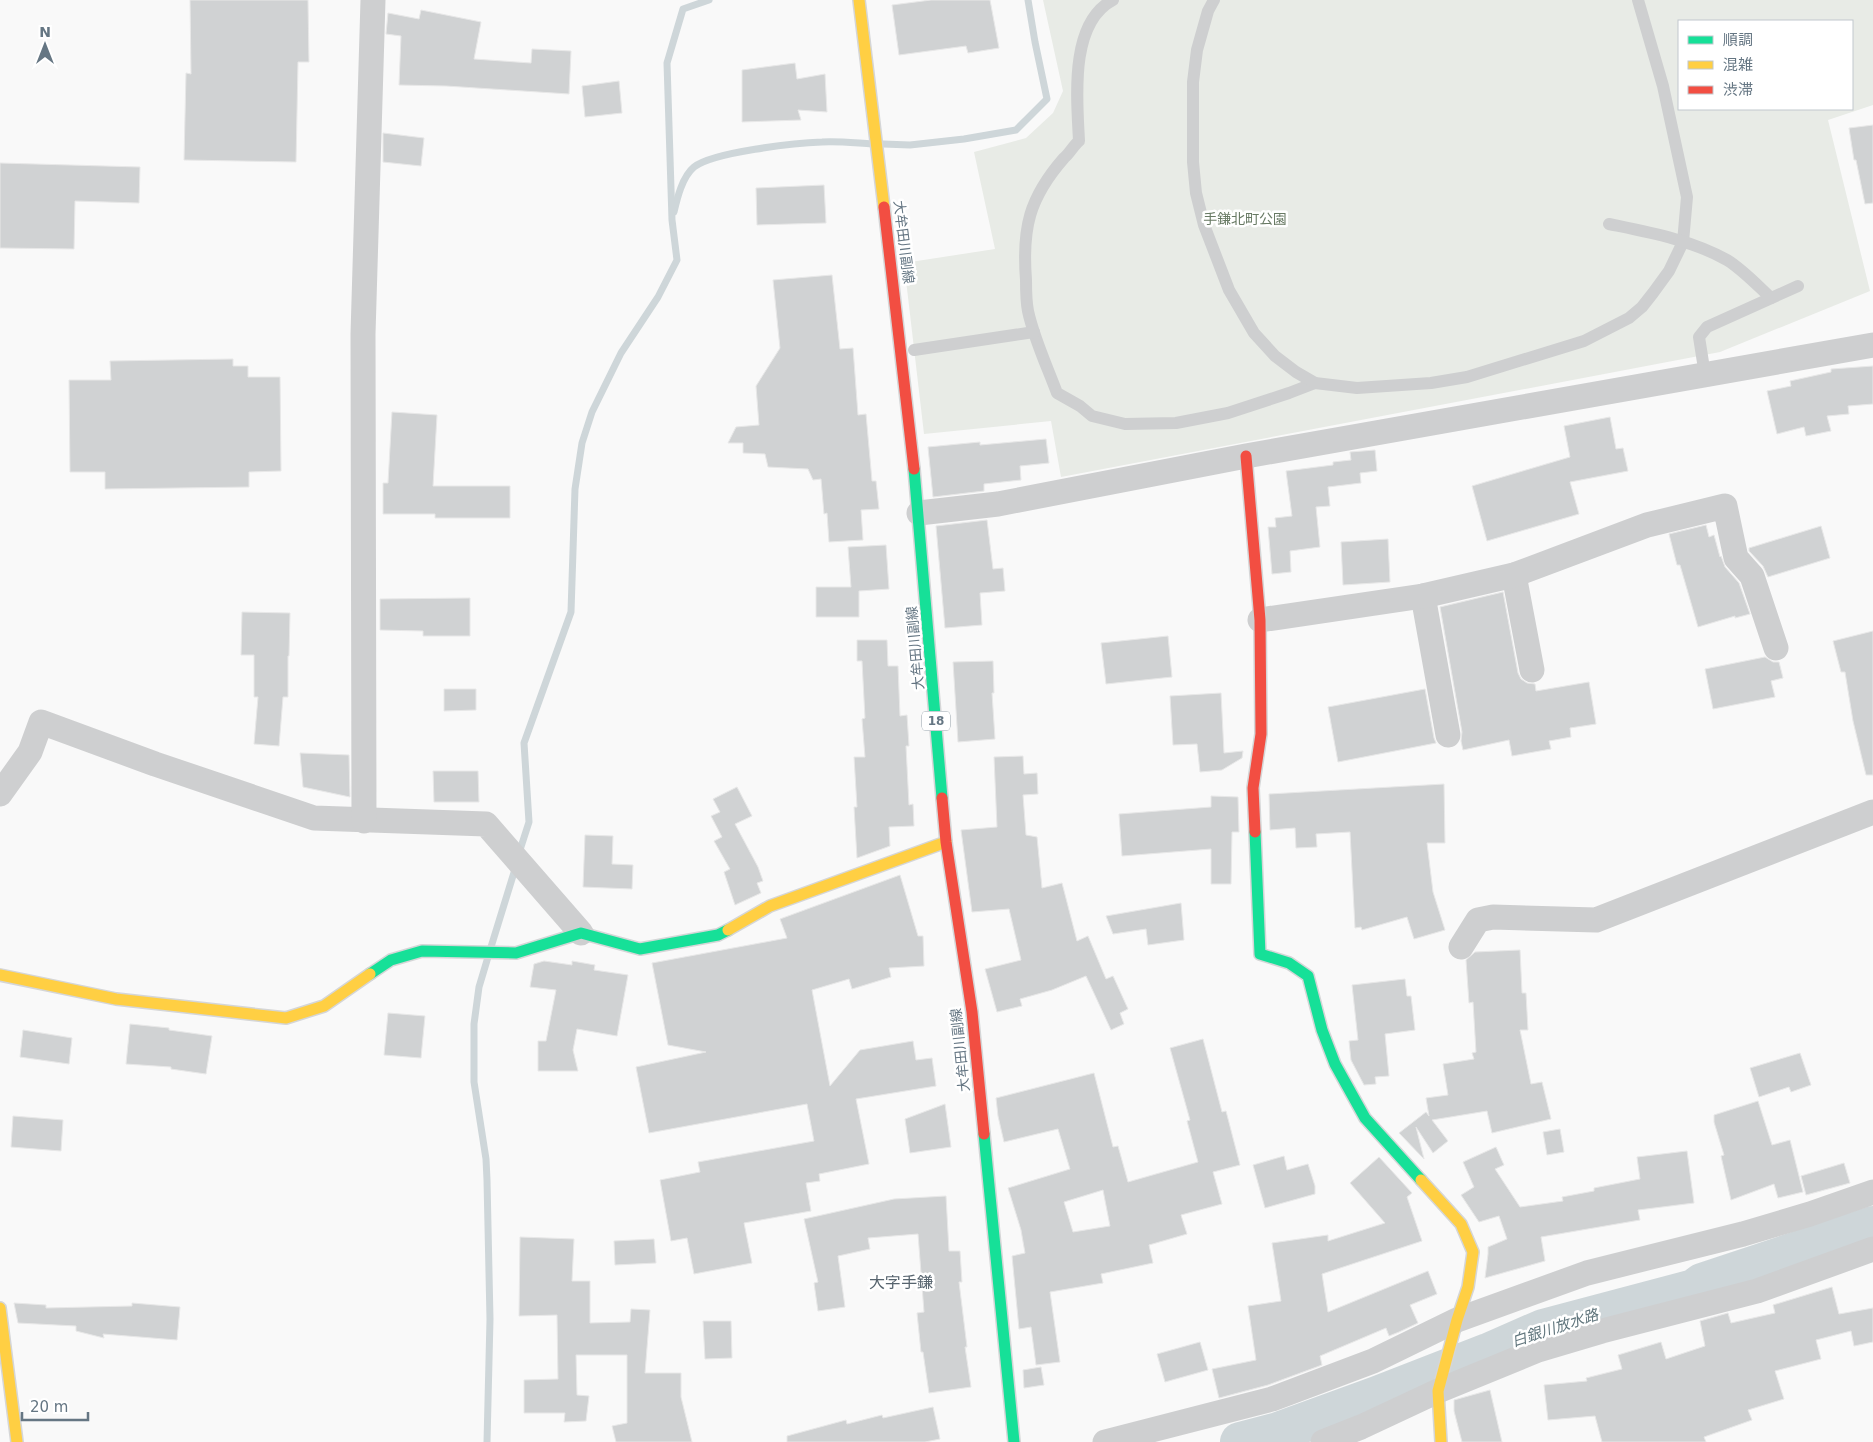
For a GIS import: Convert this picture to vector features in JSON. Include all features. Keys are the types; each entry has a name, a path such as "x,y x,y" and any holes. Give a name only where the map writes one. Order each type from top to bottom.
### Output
{"street":[{"path":"364,821 363,334 374,0"},
{"name":"大牟田川副線","path":"859,0 899,326 919,512 946,842 972,1012 1014,1442"},
{"path":"919,512 998,504 1246,456 1873,345"},
{"path":"1246,456 1260,620 1261,734 1253,788 1260,954 1289,963 1308,976 1322,1030 1335,1064 1365,1118 1461,1224 1472,1252 1468,1287 1438,1391 1441,1442"},
{"path":"1260,620 1423,596 1514,575 1647,525 1725,506 1736,558 1752,576 1776,648"},
{"path":"1514,575 1532,670"},
{"path":"1423,596 1448,735"},
{"path":"0,794 30,752 41,722 155,764 314,818 486,824 581,933"},
{"path":"1461,947 1478,920 1493,917 1596,920 1873,812"},
{"path":"0,975 116,999 286,1018 324,1006 391,960 422,951 516,953 581,933 640,949 718,935 770,906 946,842"},
{"path":"1105,1442 1272,1399 1373,1361 1457,1320 1587,1274 1742,1234 1810,1214 1873,1192"},
{"path":"1323,1442 1362,1428 1438,1391 1538,1350 1602,1331 1757,1291 1873,1249"},
{"path":"0,1308 4,1380 17,1442"}],"lane":[{"path":"1113,0 1104,5 1093,19 1086,31 1082,44 1078,80 1079,141 1050,175 1037,196 1030,213 1025,235 1024,264 1027,303 1034,332 1057,393 1080,406 1092,416 1125,424 1176,423 1228,413 1289,393 1314,382"},
{"path":"1214,0 1208,11 1197,50 1193,82 1193,162 1196,193 1204,225 1229,290 1254,333 1275,356 1296,372 1314,382 1357,388 1467,377 1584,341 1629,318 1642,307 1669,271 1683,242 1687,197 1663,86 1638,0"},
{"path":"1609,224 1664,236 1728,261 1771,298"},
{"path":"1705,375 1699,337 1707,327 1798,286"},
{"path":"914,350 1034,332"}],"green space":[{"name":"手鎌北町公園","path":"1043,0 1873,0 1873,105 1828,120 1870,291 1720,352 1061,477 1051,421 924,434 904,263 995,249 974,152 1026,138 1053,113 1063,91"}],"building":[{"path":"190,0 308,0 309,62 298,62 296,162 184,160 186,73 191,74"},
{"path":"931,0 990,0 999,48 968,53 966,46 899,55 892,5"},
{"path":"421,10 481,22 474,59 531,63 532,49 571,51 569,94 399,85 401,36 386,34 388,13 419,19"},
{"path":"795,63 797,79 825,74 827,112 798,110 801,120 742,122 742,70"},
{"path":"619,81 622,113 585,117 582,86"},
{"path":"1873,125 1873,203 1865,204 1856,160 1854,160 1849,128"},
{"path":"383,133 424,138 421,166 383,162"},
{"path":"0,163 140,167 139,203 75,201 74,249 0,248"},
{"path":"824,185 826,223 757,225 756,188"},
{"path":"832,275 840,349 853,348 858,415 866,414 872,481 876,481 879,509 861,510 863,540 829,542 827,513 824,514 821,479 813,480 808,469 768,467 765,454 743,453 743,443 728,443 736,427 759,425 756,386 780,348 773,280"},
{"path":"233,359 233,366 248,366 248,377 280,377 281,471 249,472 249,487 105,489 105,472 70,472 69,380 111,380 110,361"},
{"path":"1873,366 1873,404 1848,406 1849,414 1827,416 1831,431 1806,436 1804,427 1777,434 1767,391 1791,386 1790,381 1831,372 1831,369"},
{"path":"392,412 437,415 433,486 510,486 510,518 435,518 435,514 383,514 383,483 388,483"},
{"path":"1610,417 1616,449 1623,448 1628,471 1570,482 1579,514 1487,541 1472,486 1570,457 1564,426"},
{"path":"1046,439 1049,463 1020,466 1021,480 984,484 984,491 933,497 928,447 980,442 980,445"},
{"path":"1375,450 1377,471 1360,473 1361,483 1328,487 1330,506 1316,507 1320,547 1290,551 1291,572 1272,574 1268,527 1276,527 1275,518 1292,516 1286,471 1333,465 1333,462 1351,460 1350,452"},
{"path":"987,520 993,569 1003,568 1005,591 980,593 982,625 945,628 936,526"},
{"path":"1706,525 1709,537 1714,535 1725,567 1739,583 1750,614 1735,618 1735,616 1698,627 1680,565 1677,565 1669,534"},
{"path":"1821,526 1830,558 1768,577 1763,566 1749,551 1749,548"},
{"path":"1388,539 1390,582 1343,585 1341,542"},
{"path":"886,545 889,589 859,591 859,617 816,617 816,587 851,587 848,547"},
{"path":"1503,592 1518,673 1521,679 1527,683 1535,684 1536,691 1589,682 1596,724 1570,728 1571,737 1549,741 1551,749 1512,756 1509,740 1463,750 1462,732 1440,607"},
{"path":"470,598 470,636 423,636 423,631 380,630 380,599"},
{"path":"242,612 290,613 288,697 283,697 279,746 254,744 258,697 254,697 254,655 241,655"},
{"path":"1873,631 1873,775 1866,775 1853,721 1845,672 1841,672 1833,641"},
{"path":"1168,636 1172,677 1106,684 1101,643"},
{"path":"857,640 887,640 888,666 898,666 900,716 907,715 909,746 906,746 909,805 913,804 914,826 889,827 890,846 857,858 854,807 857,807 854,757 865,757 862,719 865,718 862,661 857,661"},
{"path":"1765,657 1773,662 1779,662 1783,678 1771,681 1775,697 1713,709 1705,669"},
{"path":"993,661 994,693 992,693 995,739 958,742 953,662"},
{"path":"444,689 476,689 476,710 444,711"},
{"path":"1425,689 1436,743 1338,762 1328,707"},
{"path":"1221,693 1224,753 1243,751 1242,758 1222,770 1200,772 1197,744 1173,745 1170,696"},
{"path":"300,753 349,755 350,797 303,787"},
{"path":"1023,756 1024,774 1037,773 1038,794 1023,795 1026,835 1037,837 1042,888 1062,883 1077,941 1088,936 1106,979 1113,976 1128,1009 1120,1013 1124,1024 1111,1030 1086,976 1052,990 1020,999 1022,1006 997,1012 985,969 1021,960 1009,909 972,912 961,830 997,827 994,757"},
{"path":"433,771 478,771 479,802 434,802"},
{"path":"1444,784 1445,843 1427,843 1433,892 1445,930 1414,939 1407,917 1362,930 1361,927 1355,928 1350,832 1316,834 1317,847 1296,848 1295,828 1270,830 1269,794"},
{"path":"737,787 752,816 735,824 758,867 763,881 757,883 761,893 735,905 724,872 730,869 714,841 722,837 711,816 720,812 713,799"},
{"path":"1211,796 1238,797 1239,832 1232,832 1231,884 1211,884 1211,849 1122,856 1119,814 1211,807"},
{"path":"585,835 613,836 612,864 633,865 632,889 583,887"},
{"path":"900,875 918,936 923,936 924,966 889,968 891,977 852,989 849,979 812,990 830,1086 860,1050 913,1041 916,1060 932,1058 936,1086 856,1099 869,1164 819,1174 820,1181 806,1183 811,1211 744,1223 752,1263 694,1274 687,1238 671,1241 660,1180 700,1172 698,1162 814,1141 807,1104 649,1133 636,1067 706,1052 668,1045 652,963 787,938 780,919"},
{"path":"1181,903 1184,940 1148,945 1146,929 1113,934 1106,916"},
{"path":"1520,950 1522,993 1526,993 1528,1030 1520,1030 1531,1084 1542,1082 1551,1119 1492,1133 1487,1111 1432,1120 1448,1141 1433,1153 1416,1127 1424,1159 1399,1133 1426,1112 1429,1116 1426,1098 1448,1095 1443,1064 1474,1059 1472,1053 1476,1052 1473,1002 1469,1003 1466,960 1475,952"},
{"path":"544,961 572,965 572,961 595,965 594,970 628,975 617,1036 577,1029 573,1050 578,1071 538,1071 538,1041 546,1041 556,990 530,987 534,964"},
{"path":"1405,979 1407,996 1411,996 1415,1030 1385,1034 1389,1076 1375,1077 1376,1084 1364,1085 1351,1060 1349,1041 1358,1040 1352,985"},
{"path":"388,1013 425,1016 421,1058 384,1055"},
{"path":"130,1024 169,1028 169,1030 212,1036 206,1074 171,1069 171,1067 126,1064"},
{"path":"23,1030 72,1038 69,1064 20,1057"},
{"path":"1203,1039 1222,1112 1226,1111 1240,1165 1213,1172 1222,1204 1181,1215 1187,1234 1149,1245 1153,1263 1101,1274 1103,1283 1050,1292 1060,1362 1036,1365 1031,1327 1019,1329 1012,1256 1025,1253 1021,1230 1008,1188 1070,1169 1058,1129 1004,1142 996,1098 1094,1073 1113,1147 1118,1146 1128,1182 1198,1162 1187,1121 1190,1120 1170,1048","holes":["1103,1190 1110,1226 1073,1232 1064,1202"]},
{"path":"1800,1053 1811,1085 1791,1092 1789,1087 1759,1097 1750,1068"},
{"path":"1758,1101 1772,1145 1790,1140 1803,1192 1778,1198 1774,1184 1731,1200 1721,1156 1724,1155 1714,1122 1714,1115"},
{"path":"945,1104 951,1147 910,1153 905,1119"},
{"path":"13,1116 63,1120 61,1151 11,1147"},
{"path":"1560,1129 1564,1152 1547,1155 1543,1132"},
{"path":"1496,1147 1504,1165 1495,1169 1520,1207 1563,1201 1562,1197 1594,1191 1594,1188 1640,1179 1637,1157 1687,1151 1694,1203 1638,1210 1640,1220 1541,1237 1545,1261 1485,1278 1488,1247 1507,1239 1499,1216 1479,1222 1461,1195 1474,1187 1463,1162"},
{"path":"1284,1156 1287,1170 1308,1164 1315,1186 1315,1194 1265,1208 1253,1165"},
{"path":"1379,1157 1412,1193 1407,1197 1422,1241 1322,1274 1328,1312 1428,1271 1437,1294 1410,1305 1418,1323 1389,1336 1386,1328 1320,1356 1322,1365 1268,1385 1219,1398 1212,1369 1256,1360 1248,1306 1281,1301 1272,1243 1328,1235 1328,1241 1385,1223 1350,1183"},
{"path":"1844,1163 1850,1183 1806,1195 1801,1176"},
{"path":"946,1196 949,1251 960,1251 962,1282 959,1282 971,1387 929,1393 923,1352 921,1352 917,1313 924,1312 918,1234 868,1238 870,1249 838,1256 845,1307 818,1311 814,1283 818,1282 804,1219 894,1199"},
{"path":"520,1237 574,1239 572,1281 590,1281 590,1323 630,1322 631,1309 650,1310 645,1373 681,1373 681,1397 692,1442 616,1442 612,1426 627,1423 627,1355 576,1355 577,1395 589,1396 586,1421 564,1422 565,1413 524,1413 524,1380 558,1379 557,1315 519,1316"},
{"path":"654,1239 656,1263 615,1265 614,1241"},
{"path":"1832,1287 1839,1314 1873,1308 1873,1342 1854,1346 1851,1331 1816,1340 1821,1359 1775,1371 1784,1399 1748,1410 1752,1420 1704,1437 1706,1442 1602,1442 1595,1416 1548,1420 1544,1385 1587,1381 1586,1378 1622,1369 1618,1355 1661,1342 1666,1359 1705,1346 1700,1321 1728,1313 1731,1323 1775,1313 1773,1305"},
{"path":"14,1303 46,1305 46,1308 132,1306 132,1303 180,1307 177,1340 103,1334 104,1338 76,1331 76,1326 18,1323"},
{"path":"703,1321 731,1321 732,1358 705,1359"},
{"path":"1200,1342 1208,1370 1165,1382 1157,1354"},
{"path":"1041,1367 1044,1385 1024,1388 1023,1370"},
{"path":"1490,1390 1502,1442 1462,1442 1454,1411 1454,1400"},
{"path":"933,1407 940,1439 925,1442 787,1442 787,1436 846,1420 847,1424 882,1415 883,1418"}],"waterway":[{"path":"519,853 529,822 524,743 571,612 575,489 582,443 592,412 621,353 658,297 677,260 672,220 667,63 683,9 709,0"},
{"path":"883,144 910,145 964,139 1016,130 1047,99 1028,0"},
{"path":"674,212 686,176 694,167 718,157 755,149 793,144 828,142 872,144"},
{"path":"491,947 516,866"},
{"path":"487,1442 490,1319 487,1180 486,1159 474,1082 474,1024 479,987 488,957"},
{"name":"白銀川放水路","path":"1240,1442 1278,1432 1377,1396 1488,1353 1543,1329 1694,1289 1702,1283 1873,1226"}],"traffic: fast":[{"path":"914,469 942,798"},
{"path":"1255,832 1260,954 1289,963 1308,976 1322,1030 1335,1064 1365,1118 1421,1180"},
{"path":"370,974 391,960 422,951 516,953 581,933 640,949 718,935 728,930"},
{"path":"984,1134 1014,1442"}],"traffic: slow":[{"path":"859,0 884,207"},
{"path":"728,930 770,906 946,842"},
{"path":"0,975 116,999 286,1018 324,1006 370,974"},
{"path":"1421,1180 1461,1224 1473,1252 1468,1287 1438,1391 1441,1442"},
{"path":"0,1308 17,1442"}],"traffic: jam":[{"path":"884,207 914,469"},
{"path":"1246,456 1260,620 1261,734 1253,788 1255,832"},
{"path":"942,798 946,842 972,1012 984,1134"}],"district":[{"name":"大字手鎌","path":"901,1282"}]}
